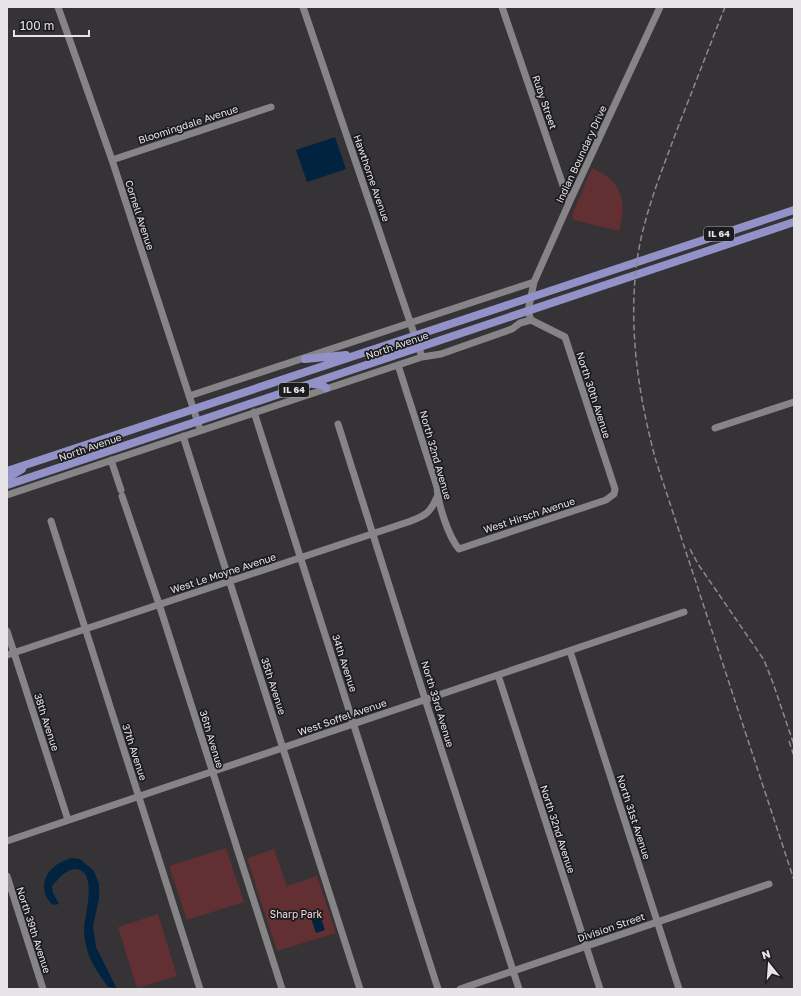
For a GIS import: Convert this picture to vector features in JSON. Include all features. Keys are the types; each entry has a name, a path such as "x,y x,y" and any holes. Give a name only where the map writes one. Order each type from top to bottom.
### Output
{"main road":[{"name":"North Avenue","path":"7,471 794,210"},
{"path":"770,218 774,229"},
{"name":"North Avenue","path":"7,485 794,222"},
{"path":"305,358 344,356 365,352"},
{"path":"362,376 366,366"},
{"path":"310,384 322,384 327,391"},
{"path":"7,478 28,464"}],"street":[{"name":"Cornell Avenue","path":"58,7 112,160 201,430"},
{"name":"Hawthorne Avenue","path":"303,7 422,357"},
{"name":"Ruby Street","path":"502,7 569,203"},
{"name":"Indian Boundary Drive","path":"528,311 534,282 660,7"},
{"name":"Bloomingdale Avenue","path":"112,160 271,107"},
{"name":"North Avenue","path":"189,396 534,282"},
{"path":"528,311 531,320"},
{"name":"North Avenue","path":"7,494 254,412 327,391 362,376 398,364 422,357 441,354 512,329 520,323 531,320"},
{"name":"North 30th Avenue","path":"531,320 565,337 615,489 614,494 606,500"},
{"name":"North 32nd Avenue","path":"398,364 437,487 437,498 452,541 459,549"},
{"path":"715,428 794,402"},
{"name":"34th Avenue","path":"254,412 438,989"},
{"name":"North 33rd Avenue","path":"338,424 519,989"},
{"name":"35th Avenue","path":"183,436 360,989"},
{"name":"36th Avenue","path":"111,460 159,604 282,989"},
{"name":"West Le Moyne Avenue","path":"11,654 424,516 433,507 437,498"},
{"name":"West Hirsch Avenue","path":"459,549 606,500"},
{"name":"37th Avenue","path":"51,521 200,989"},
{"name":"West Soffel Avenue","path":"7,841 684,612"},
{"name":"38th Avenue","path":"7,631 11,654 68,820"},
{"name":"North 31st Avenue","path":"570,651 679,989"},
{"name":"North 32nd Avenue","path":"498,675 600,989"},
{"name":"North 39th Avenue","path":"7,876 43,989"},
{"name":"Division Street","path":"460,989 769,884"}],"green space":[{"path":"592,168 610,179 620,193 623,210 619,231 574,220 572,215"},
{"path":"226,848 244,902 187,920 169,866"},
{"name":"Sharp Park","path":"274,849 287,886 317,876 336,933 277,951 247,858"},
{"path":"158,914 177,976 137,988 118,927"}],"water":[{"path":"335,137 346,169 307,182 296,150"},
{"path":"71,858 80,859 94,871 99,884 99,898 93,926 96,947 116,988 108,987 88,954 84,928 89,894 87,877 83,872 76,869 69,870 52,886 53,893 59,904 53,905 46,896 44,886 50,871 62,862"},
{"path":"319,912 325,930 316,933 310,915"}],"railway":[{"path":"725,7 663,167 644,227 636,270 634,298 636,353 644,408 656,461 794,880"},
{"path":"690,549 698,564 764,660 794,745"},
{"path":"789,741 794,756"}]}
